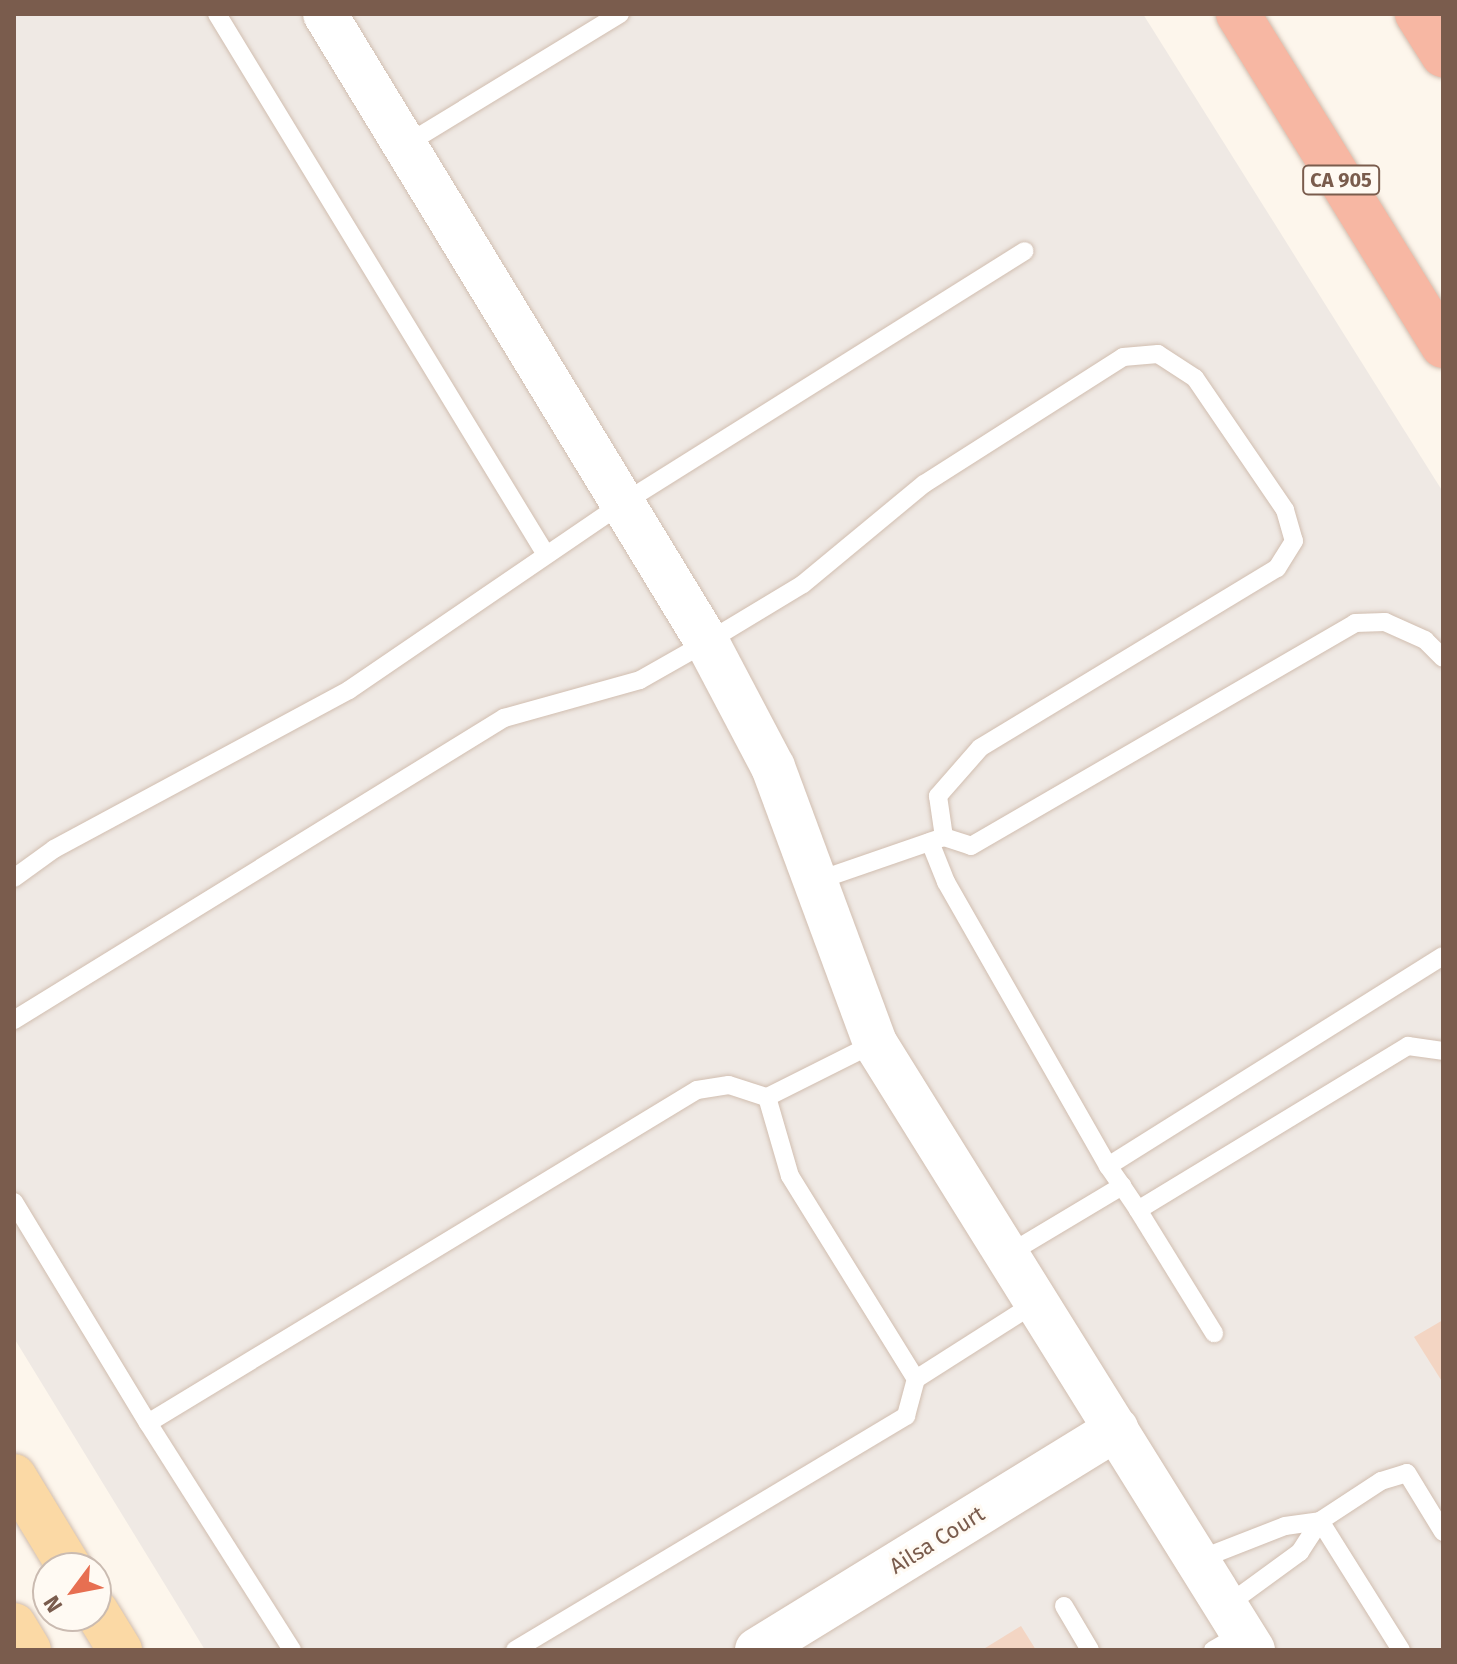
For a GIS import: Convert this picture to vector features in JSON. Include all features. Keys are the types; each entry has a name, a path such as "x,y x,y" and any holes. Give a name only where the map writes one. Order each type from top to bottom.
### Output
{"highway":[{"name":"CA 905","path":"1238,14 1443,346"},
{"path":"1417,14 1443,55"}],"main road":[{"path":"14,1476 60,1552"},
{"path":"14,1625 29,1650"},
{"path":"109,1632 120,1650"}],"street":[{"path":"325,14 707,642 773,767 812,882 875,1043 1010,1253 1037,1302 1198,1560 1234,1635"},
{"name":"Ailsa Court","path":"757,1650 1116,1429"}],"lane":[{"path":"217,14 545,553"},
{"path":"405,145 620,14"},
{"path":"14,878 54,849 349,690 545,553 1025,251"},
{"path":"14,1020 504,718 640,680 707,642 803,584 924,484 1123,357 1158,354 1195,378 1285,510 1294,541 1277,568 980,748 938,796 937,839 946,882 1108,1166 1214,1333"},
{"path":"812,882 937,839 971,846 1355,623 1385,622 1425,640 1443,658"},
{"path":"1108,1166 1443,956"},
{"path":"148,1423 697,1090 729,1085 767,1097 875,1043"},
{"path":"1138,1210 1408,1046 1443,1051"},
{"path":"767,1097 790,1176 916,1379"},
{"path":"1010,1253 1122,1186"},
{"path":"14,1202 148,1423 292,1650"},
{"path":"515,1650 906,1416 916,1379 1037,1302"},
{"path":"1234,1635 1300,1552 1320,1521 1381,1481 1407,1473 1443,1532"},
{"path":"1198,1560 1285,1526 1320,1521"},
{"path":"1320,1521 1401,1650"},
{"path":"1064,1606 1090,1650"}],"shaded area":[{"path":"14,14 1143,14 1443,492 1443,1650 205,1650 14,1338"}],"building":[{"path":"1443,1320 1443,1383 1414,1337"},
{"path":"1021,1626 1036,1650 982,1650"}]}
